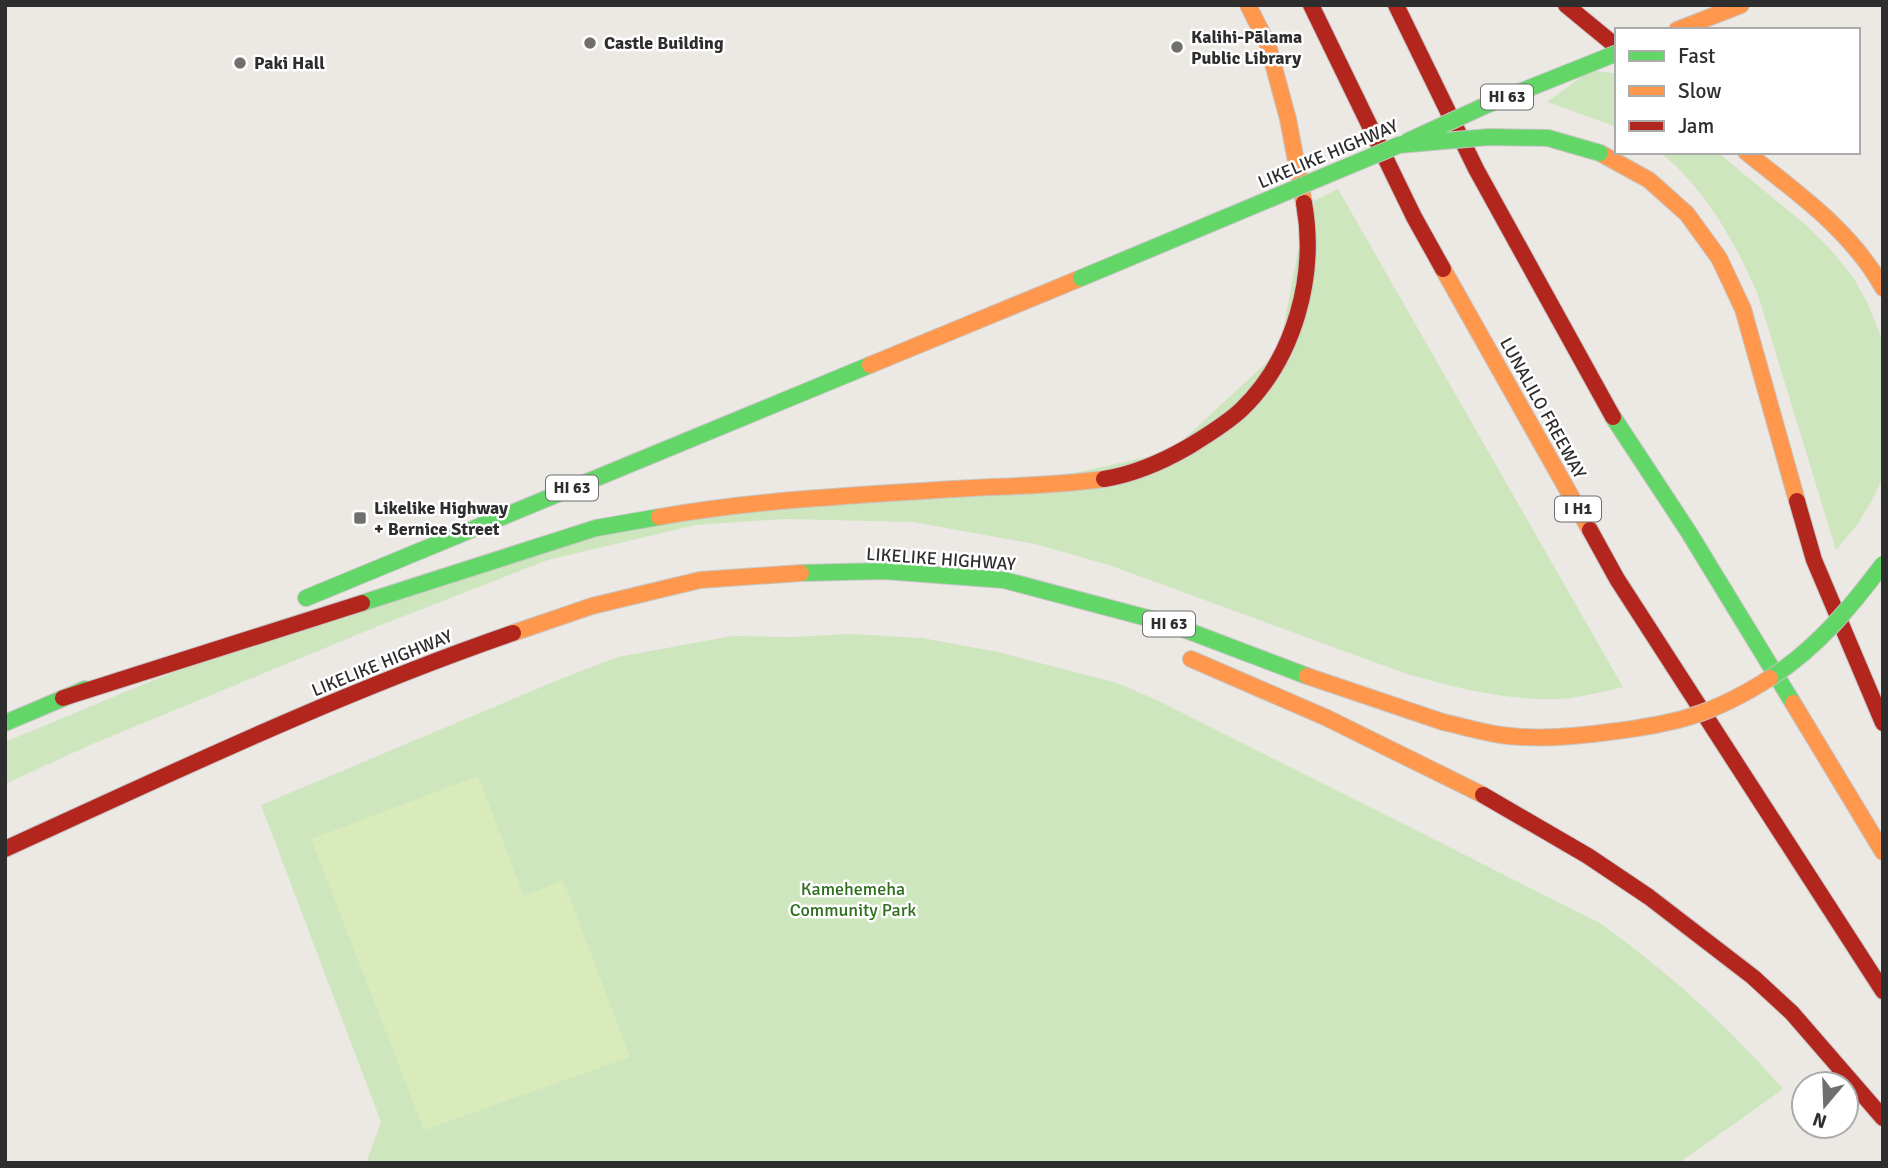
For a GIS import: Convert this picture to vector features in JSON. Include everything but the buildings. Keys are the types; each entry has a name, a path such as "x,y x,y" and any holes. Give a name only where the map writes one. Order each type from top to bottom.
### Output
{"main road":[{"path":"63,698 596,528 709,508 956,489 1061,485 1115,477 1159,464 1201,439 1241,410 1273,370 1296,324 1307,270 1305,210 1288,119 1268,45 1248,5"},
{"name":"LUNALILO FREEWAY","path":"1311,5 1414,217 1618,579 1883,990"},
{"path":"1396,5 1476,169 1607,408 1688,531 1883,852"},
{"path":"1566,5 1615,45"},
{"path":"1682,28 1740,6"},
{"name":"LIKELIKE HIGHWAY","path":"287,606 1615,54"},
{"path":"1399,145 1489,136 1548,138 1600,153 1649,180 1687,214 1719,258 1743,309 1814,559 1883,723"},
{"path":"1748,154 1824,216 1854,246 1878,276 1883,288"},
{"name":"LIKELIKE HIGHWAY","path":"5,849 233,745 458,652 592,606 700,580 884,571 1004,580 1170,624 1325,683 1443,722 1501,735 1564,738 1689,719 1729,702 1763,683 1801,656 1834,627 1883,564"},
{"path":"884,571 982,587 1079,617"},
{"path":"5,723 237,626"},
{"path":"1177,653 1386,745 1492,799 1586,853 1672,914 1777,998 1883,1118"}],"green space":[{"path":"1591,70 1615,74 1615,126 1547,102"},
{"path":"1661,154 1719,154 1806,225 1853,277 1866,300 1883,341 1883,477 1857,525 1836,550 1758,295 1717,217 1675,165"},
{"path":"1338,189 1623,687 1582,696 1550,699 1529,699 1464,689 1404,673 1109,565 1035,544 913,522 784,519 696,525 548,560 376,627 90,745 5,784 5,742 166,675 583,523 1046,479 1170,452 1279,351 1307,204"},
{"name":"Kamehemeha Community Park","path":"851,634 922,638 998,652 1117,683 1157,700 1600,923 1696,1001 1783,1089 1679,1163 366,1163 381,1122 261,805 618,657 732,636"},
{"path":"478,776 524,896 563,880 630,1057 424,1130 311,839"}],"traffic: fast":[{"path":"1406,142 1482,107 1615,54"},
{"path":"1081,278 1399,145 1489,137 1548,138 1600,153"},
{"path":"306,598 870,365"},
{"path":"1613,417 1688,531 1793,703"},
{"path":"362,603 596,528 659,517"},
{"path":"1770,678 1818,641 1883,564"},
{"path":"801,573 884,571 1004,580 1170,624 1307,676"},
{"path":"5,723 85,689"}],"traffic: slow":[{"path":"1248,5 1268,45 1288,119 1304,203"},
{"path":"1682,28 1741,5"},
{"path":"1600,153 1649,180 1687,214 1719,258 1743,309 1797,501"},
{"path":"1748,154 1839,230 1870,267 1883,288"},
{"path":"1443,269 1590,530"},
{"path":"870,365 1081,278"},
{"path":"659,517 732,506 807,499 1104,479"},
{"path":"513,633 592,606 700,580 801,573"},
{"path":"1191,659 1327,718 1483,795"},
{"path":"1307,676 1443,722"},
{"path":"1443,722 1514,737 1568,736 1632,729 1693,716 1730,701 1770,678"},
{"path":"1793,703 1883,852"}],"traffic: jam":[{"path":"1311,5 1414,217 1443,269"},
{"path":"1396,5 1476,169 1613,417"},
{"path":"1566,5 1615,45"},
{"path":"1104,479 1148,467 1188,447 1235,415 1260,389 1288,341 1298,314 1307,258 1304,203"},
{"path":"1797,501 1814,560 1883,723"},
{"path":"1590,530 1617,579 1883,991"},
{"path":"63,698 362,603"},
{"path":"5,849 320,708 448,656 513,633"},
{"path":"1483,795 1588,856 1649,897 1753,977 1792,1013 1883,1118"}],"place":[{"name":"Castle Building","path":"590,43"},
{"name":"Kalihi-Pālama Public Library","path":"1177,47"},
{"name":"Paki Hall","path":"240,63"},
{"name":"Likelike Highway + Bernice Street","path":"360,518"}]}
